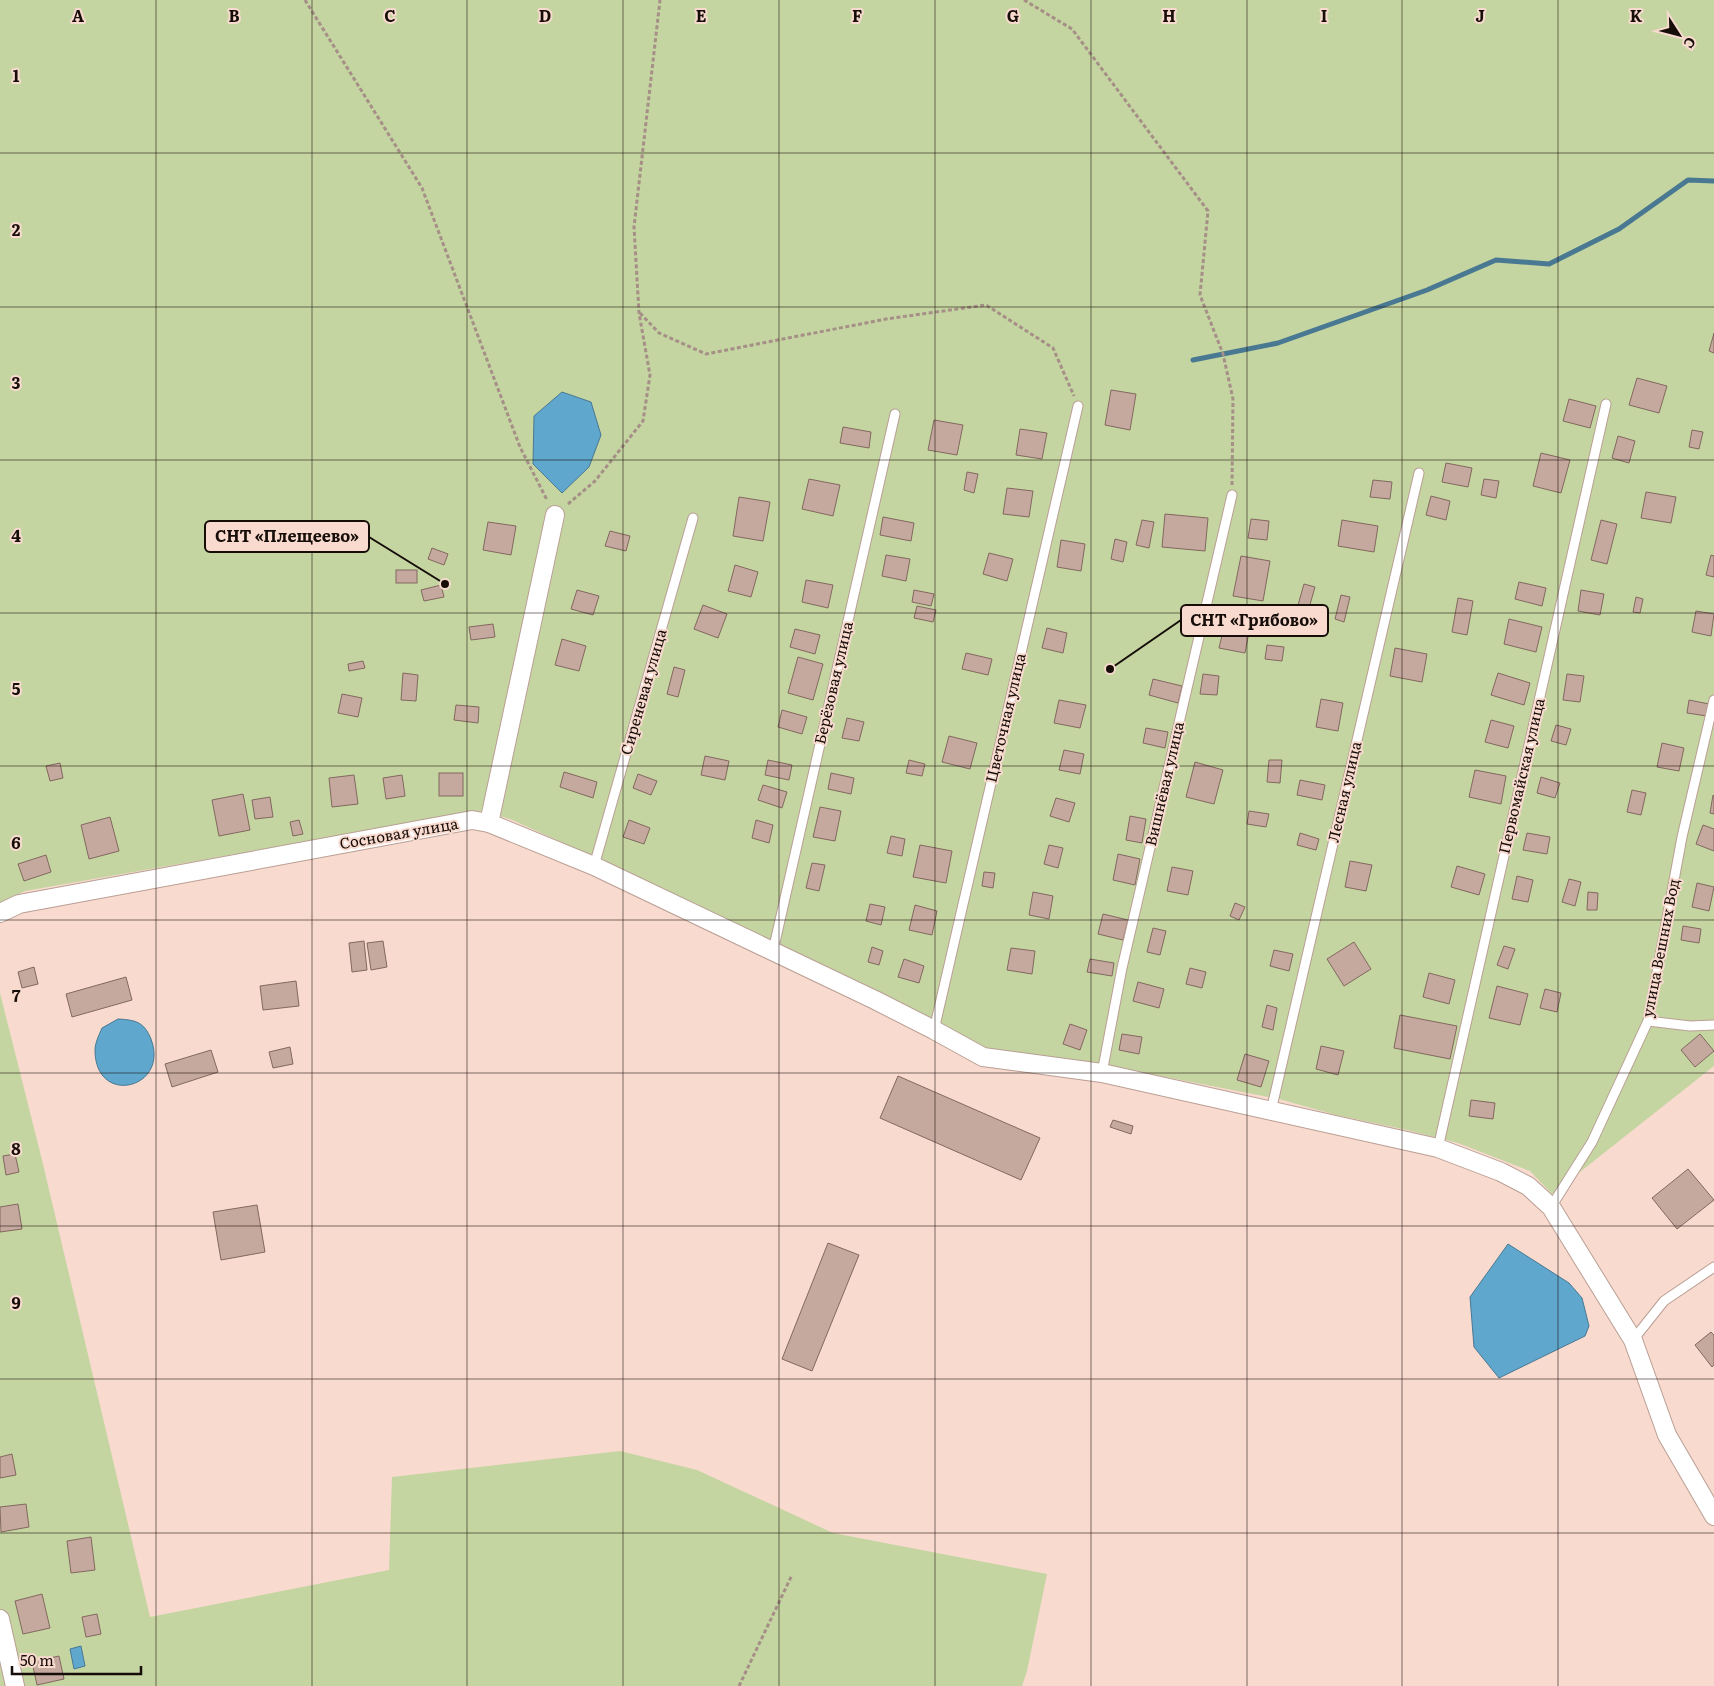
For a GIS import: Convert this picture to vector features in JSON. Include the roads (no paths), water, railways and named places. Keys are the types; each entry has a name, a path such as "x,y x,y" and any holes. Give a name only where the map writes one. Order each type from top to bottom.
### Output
{"street":[{"path":"489,823 555,515"},
{"name":"Сосновая улица","path":"0,913 19,904 472,820 489,823 594,866 934,1030 983,1057 1102,1073 1438,1148 1501,1172 1528,1186 1551,1207 1633,1340 1667,1435 1714,1516"},
{"path":"0,1619 15,1686"}],"lane":[{"name":"Первомайская улица","path":"1438,1148 1606,404"},
{"name":"Цветочная улица","path":"934,1030 1078,406"},
{"name":"Берёзовая улица","path":"773,951 895,414"},
{"name":"Лесная улица","path":"1271,1111 1418,473"},
{"name":"Вишнёвая улица","path":"1102,1073 1122,968 1232,495"},
{"name":"Сиреневая улица","path":"594,866 693,518"},
{"name":"улица Вешних Вод","path":"1551,1207 1592,1142 1648,1021 1682,837 1714,700"},
{"path":"1648,1021 1690,1026 1714,1025"},
{"path":"1633,1340 1664,1301 1714,1267"}],"water":[{"path":"562,392 591,402 601,435 589,467 562,493 533,464 534,416"},
{"path":"118,1019 139,1023 151,1039 154,1056 150,1070 142,1079 130,1085 118,1085 106,1079 98,1068 95,1050 98,1036 102,1028"},
{"path":"1508,1244 1569,1283 1582,1298 1589,1326 1585,1336 1499,1378 1474,1347 1470,1297"},
{"path":"81,1646 85,1666 74,1669 70,1649"}],"waterway":[{"path":"1193,360 1278,343 1427,290 1496,260 1549,264 1619,229 1688,180 1714,181"}],"place":[{"name":"СНТ «Плещеево»","path":"445,584"},
{"name":"СНТ «Грибово»","path":"1110,669"}]}
